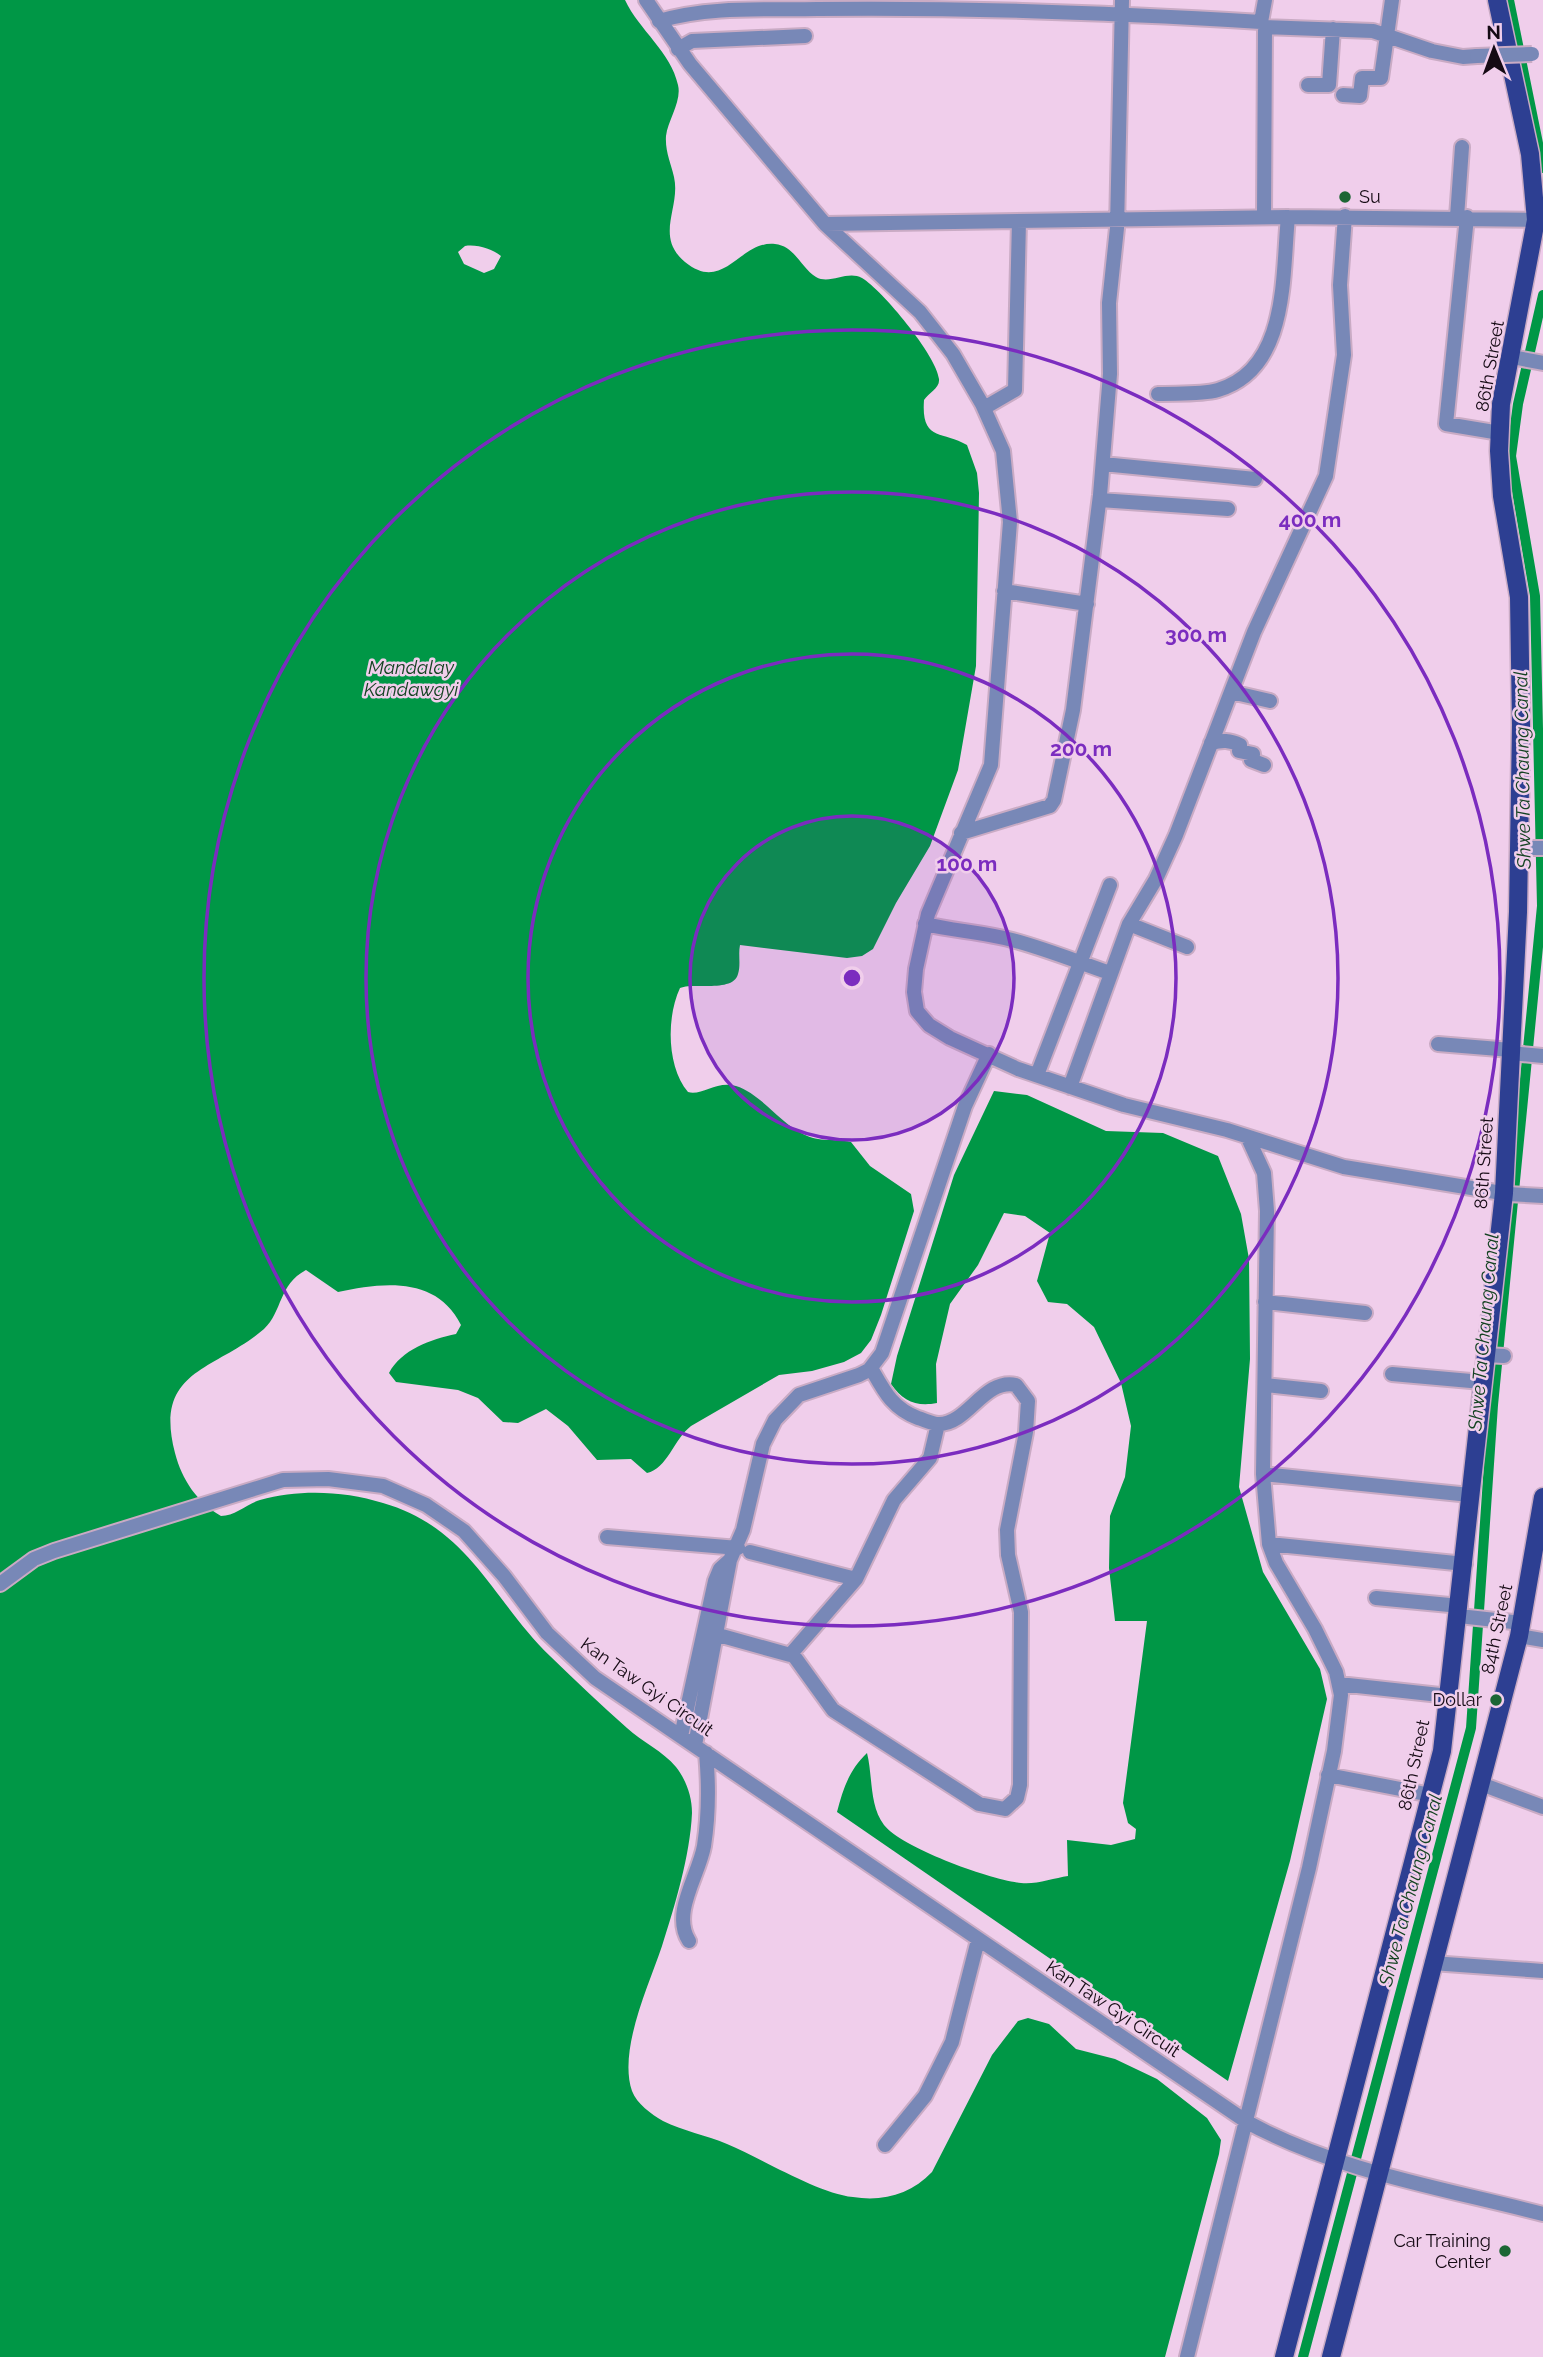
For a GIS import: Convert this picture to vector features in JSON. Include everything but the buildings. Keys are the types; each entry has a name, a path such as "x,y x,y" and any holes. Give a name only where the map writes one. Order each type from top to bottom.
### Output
{"main road":[{"name":"86th Street","path":"1284,2357 1442,1751 1449,1696 1468,1614 1465,1564 1482,1382 1496,1356 1514,1052 1532,848 1519,597 1499,477 1501,404 1528,360 1539,220 1530,154 1497,0"},
{"name":"84th Street","path":"1331,2357 1376,2173 1521,1630 1543,1497"}],"street":[{"path":"646,0 678,48 825,224 920,312 953,354 984,408 1003,451 1010,522 991,765 925,924 916,969 917,1011 929,1025 950,1038 1037,1076 1136,1108 1345,1167 1506,1194 1543,1196"},
{"path":"1264,217 1265,0"},
{"path":"1343,95 1360,96 1362,78 1381,78 1392,0"},
{"path":"659,21 722,6 1121,7 1263,24 1387,34 1432,51 1462,57 1538,53"},
{"path":"961,833 1042,810 1055,800 1073,710 1100,500 1110,374 1109,303 1117,220 1121,7"},
{"path":"1308,85 1329,85 1333,29"},
{"path":"678,48 692,41 805,36"},
{"path":"1462,147 1462,217 1447,424 1500,433"},
{"path":"825,224 1345,216 1539,220"},
{"path":"1070,1087 1129,923 1166,857 1254,632 1326,476 1344,355 1340,285 1345,216"},
{"path":"1158,394 1216,390 1234,383 1263,354 1277,329 1288,217"},
{"path":"984,408 1015,390 1019,221"},
{"path":"1103,464 1255,479"},
{"path":"1100,500 1228,509"},
{"path":"1004,591 1087,604"},
{"path":"1231,692 1270,701"},
{"path":"1211,743 1223,740 1235,742 1240,745 1239,751 1252,754 1251,760 1264,765"},
{"path":"1037,1076 1110,885"},
{"path":"1129,923 1187,947"},
{"path":"925,924 960,933 1013,940 1082,960 1110,973"},
{"path":"1438,1044 1539,1055"},
{"path":"681,1737 711,1634 739,1553 763,1444 783,1410 808,1390 846,1381 871,1368 888,1342 965,1106 989,1054"},
{"path":"1187,2357 1247,2122 1328,1775 1341,1695 1339,1684 1315,1629 1276,1563 1269,1544 1263,1474 1264,1173 1248,1138"},
{"path":"1265,1302 1365,1313"},
{"path":"711,1634 800,1660 813,1685 833,1710 979,1804 999,1809 1014,1803 1020,1785 1021,1612 1008,1555 1007,1530 1026,1432 1028,1401 1016,1385 1003,1385 949,1422 938,1424 903,1412 892,1404 871,1368"},
{"path":"1392,1374 1482,1382"},
{"path":"1265,1385 1321,1391"},
{"path":"789,1655 856,1578 894,1500 930,1458 938,1424"},
{"path":"1263,1474 1470,1495"},
{"name":"Kan Taw Gyi Circuit","path":"0,1584 34,1559 54,1551 274,1482 328,1479 383,1486 426,1505 464,1531 565,1652 595,1678 1247,2122 1285,2143 1336,2161 1543,2214"},
{"path":"607,1537 739,1553 856,1578"},
{"path":"1269,1544 1465,1564"},
{"path":"1376,1598 1468,1614 1521,1630 1543,1640"},
{"path":"689,1941 684,1927 685,1904 703,1849 710,1798 701,1749 711,1634"},
{"path":"1339,1684 1449,1696"},
{"path":"1328,1775 1431,1795"},
{"path":"1481,1784 1543,1807"},
{"path":"886,2145 925,2096 952,2042 978,1940"},
{"path":"1432,1964 1543,1971"}],"water":[{"name":"Mandalay Kandawgyi","path":"0,0 625,0 669,62 678,85 678,97 666,136 675,188 670,232 676,252 685,262 699,270 711,272 731,264 763,245 775,244 788,249 811,273 821,279 850,276 862,278 895,309 929,355 939,382 924,400 926,423 935,433 967,445 977,473 979,493 976,666 958,770 930,846 896,903 873,949 862,956 847,958 740,945 739,971 735,980 721,985 680,988 672,1013 673,1056 681,1082 688,1092 699,1092 722,1085 736,1086 754,1095 803,1134 851,1142 870,1166 911,1194 914,1211 881,1315 871,1340 861,1353 844,1362 812,1371 779,1375 691,1426 660,1466 647,1473 631,1459 597,1460 568,1426 546,1409 518,1423 503,1422 478,1398 458,1390 396,1382 389,1373 401,1358 427,1342 456,1334 461,1325 451,1309 423,1290 407,1286 373,1286 338,1292 306,1270 290,1283 275,1314 264,1329 193,1375 181,1388 173,1404 170,1425 175,1453 192,1489 205,1504 221,1516 260,1500 306,1493 353,1496 413,1514 459,1548 550,1656 627,1728 676,1767 691,1800 688,1846 672,1914 643,1998 629,2057 629,2075 634,2096 654,2115 663,2121 727,2144 823,2189 864,2198 896,2195 915,2186 932,2172 992,2055 1018,2021 1028,2018 1049,2024 1076,2049 1115,2059 1157,2079 1207,2118 1221,2140 1219,2154 1165,2357 0,2357","holes":["465,246 484,248 501,256 494,269 484,273 464,264 458,252"]},
{"path":"994,1091 1027,1095 1106,1131 1163,1133 1218,1156 1241,1214 1249,1259 1250,1359 1239,1487 1263,1572 1320,1669 1327,1699 1290,1861 1228,2081 837,1812 848,1780 867,1753 876,1809 884,1825 927,1853 989,1876 1026,1883 1068,1876 1067,1840 1111,1845 1135,1839 1136,1829 1128,1823 1123,1803 1147,1621 1115,1621 1109,1568 1110,1516 1125,1477 1131,1426 1121,1383 1094,1327 1067,1304 1048,1302 1037,1281 1050,1233 1025,1216 1004,1213 978,1265 950,1304 936,1364 937,1403 911,1401 900,1395 891,1384 897,1356 954,1175"}],"waterway":[{"name":"Shwe Ta Chaung Canal","path":"1509,0 1543,168"},
{"name":"Shwe Ta Chaung Canal","path":"1303,2357 1471,1728 1493,1405 1542,906 1535,596 1511,456 1518,404 1543,295"}],"place":[{"name":"Su","path":"1345,197"},
{"name":"Dollar","path":"1496,1700"},
{"name":"Car Training Center","path":"1505,2251"}]}
